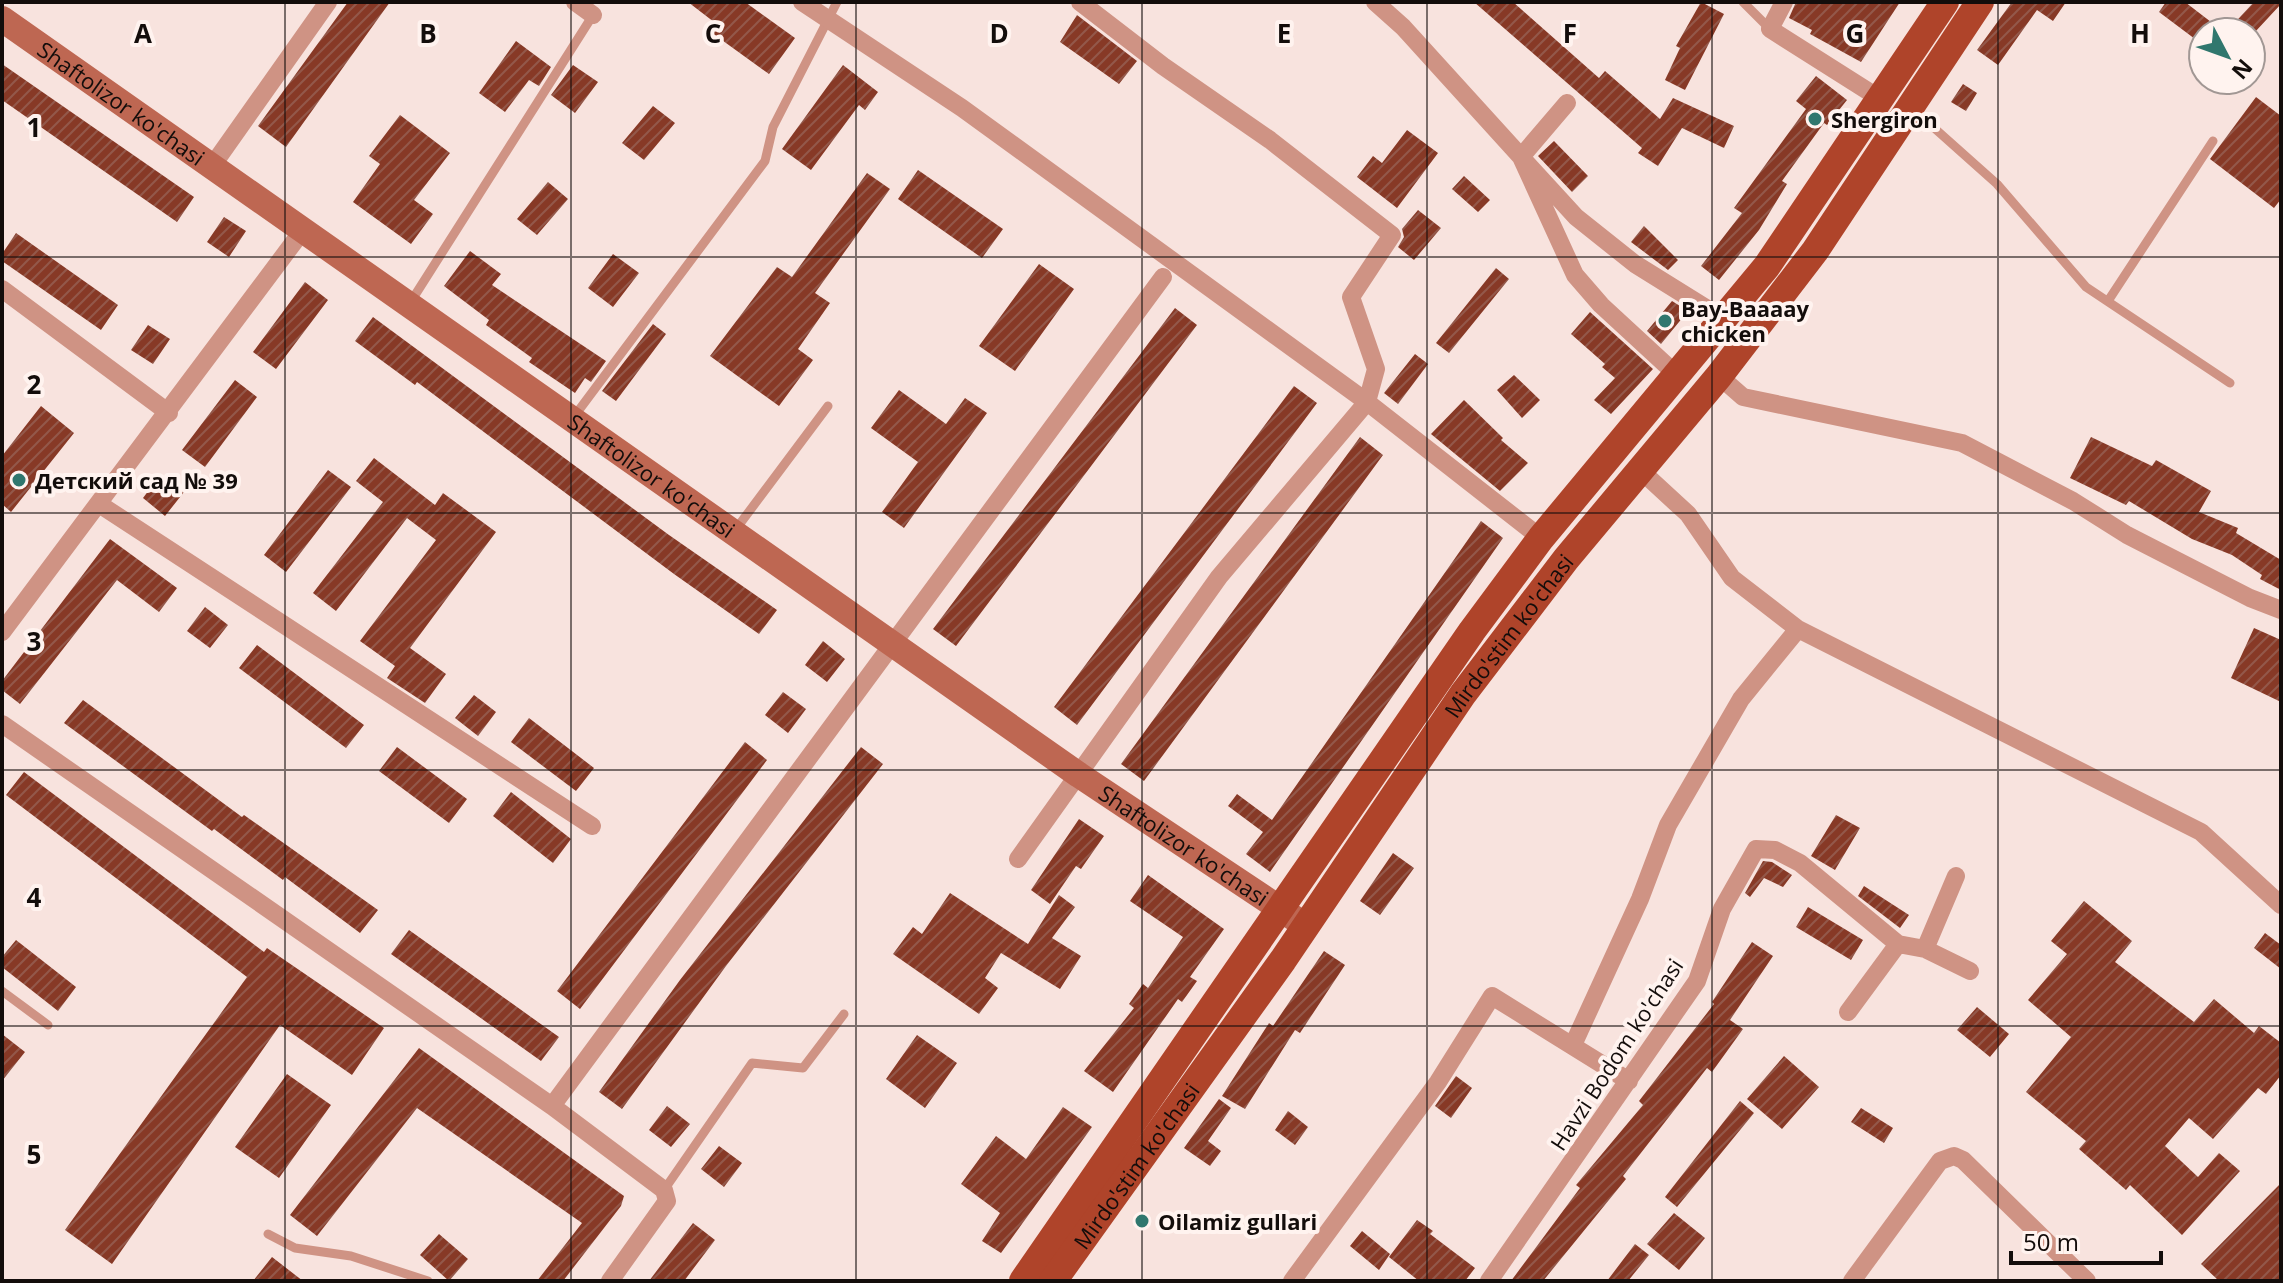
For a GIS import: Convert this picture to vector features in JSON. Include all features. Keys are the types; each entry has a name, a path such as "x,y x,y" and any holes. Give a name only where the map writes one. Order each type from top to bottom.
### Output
{"main road":[{"name":"Mirdo'stim ko'chasi","path":"1023,1281 1472,631 1541,538 1767,266 1882,100 1945,2"},
{"name":"Mirdo'stim ko'chasi","path":"1053,1281 1306,926 1463,694 1638,468 1719,376 1815,251 1980,2"},
{"path":"1686,366 1719,376"}],"street":[{"path":"210,169 328,2"},
{"path":"575,2 593,15"},
{"path":"802,2 962,108 1367,402 1541,538"},
{"path":"1018,859 1219,577 1367,402 1376,369 1351,297 1392,235 1270,140 1163,66 1080,2"},
{"path":"1375,2 1403,27 1576,217 1635,264 1725,320"},
{"path":"1784,2 1770,29 1882,100"},
{"name":"Shaftolizor ko'chasi","path":"2,19 210,169 303,230 1079,775 1306,926"},
{"path":"1521,157 1567,103"},
{"path":"1521,157 1575,275 1601,305 1686,366"},
{"path":"2,632 169,413 303,230"},
{"path":"552,1106 1163,277"},
{"path":"2,289 169,413"},
{"path":"1719,376 1743,397 1962,443 2073,501 2127,535 2250,598 2281,610"},
{"path":"1638,468 1688,514 1732,578 1798,629 2201,832 2281,905"},
{"path":"99,504 592,826"},
{"path":"1573,1045 1640,899 1668,825 1741,699 1798,629"},
{"path":"2,724 552,1106 664,1190 667,1201 610,1281"},
{"name":"Havzi Bodom ko'chasi","path":"1489,1281 1697,981 1722,909 1756,849 1775,850 1800,863 1898,944 1925,949 1970,971"},
{"path":"1925,949 1956,876"},
{"path":"1848,1012 1898,944"},
{"path":"1292,1281 1438,1082 1492,996 1629,1081"},
{"path":"1852,1281 1940,1161 1954,1156 1963,1160 2087,1281"}],"lane":[{"path":"573,419 765,161 773,127 831,20 837,2"},
{"path":"1743,2 1770,29"},
{"path":"409,304 593,15"},
{"path":"1912,107 1997,184 2049,248 2086,287 2230,383"},
{"path":"2108,301 2213,141"},
{"path":"734,532 828,406"},
{"path":"2,991 48,1025"},
{"path":"664,1190 752,1063 803,1068 844,1014"},
{"path":"268,1234 295,1248 351,1256 428,1281"}],"building":[{"path":"348,2 390,2 286,147 258,126"},
{"path":"688,2 745,2 795,38 769,74 708,30 714,22"},
{"path":"1474,2 1513,2 1599,78 1605,71 1660,119 1673,98 1734,126 1724,148 1682,128 1658,166 1638,153 1642,148"},
{"path":"1701,2 1724,14 1685,90 1665,80 1680,48 1676,46"},
{"path":"1796,2 1900,2 1861,62 1810,34 1812,30 1789,18"},
{"path":"2012,2 2066,2 2053,21 2037,10 1998,65 1977,50"},
{"path":"2166,2 2185,2 2203,16 2187,16 2187,33 2159,12"},
{"path":"2254,2 2281,4 2267,19 2267,16 2241,16"},
{"path":"1077,15 1137,61 1119,84 1060,42"},
{"path":"516,41 551,67 539,86 529,80 505,112 479,93"},
{"path":"2,64 194,197 177,222 2,100"},
{"path":"573,65 598,82 575,113 551,95"},
{"path":"843,65 878,92 865,110 859,105 811,170 782,149"},
{"path":"1816,76 1847,100 1827,125 1824,123 1782,181 1787,184 1759,230 1719,280 1701,266 1742,213 1734,208 1806,109 1796,101"},
{"path":"1963,84 1977,93 1966,111 1951,102"},
{"path":"2256,97 2281,116 2281,199 2274,208 2210,159"},
{"path":"653,106 675,123 644,160 622,143"},
{"path":"400,115 450,153 414,200 433,214 411,244 353,202 380,164 369,156"},
{"path":"1407,130 1438,153 1397,208 1357,177 1373,156 1382,163"},
{"path":"1554,141 1588,176 1572,192 1538,156"},
{"path":"918,170 1003,229 982,258 898,199"},
{"path":"867,173 890,189 815,293 830,303 798,349 813,360 779,406 710,356 777,267 792,277"},
{"path":"1464,176 1490,200 1478,212 1452,189"},
{"path":"548,182 568,199 537,235 517,219"},
{"path":"1418,210 1441,228 1414,260 1398,247 1404,237 1402,229"},
{"path":"224,217 246,231 229,257 207,242"},
{"path":"1644,226 1678,260 1668,270 1631,242"},
{"path":"16,233 118,305 101,330 2,261 2,254"},
{"path":"470,251 501,274 492,285 606,361 591,382 585,378 575,393 529,362 532,358 486,325 489,320 444,286"},
{"path":"613,254 639,273 613,307 588,288"},
{"path":"1039,264 1074,289 1015,371 979,346"},
{"path":"1496,268 1509,279 1449,353 1436,343"},
{"path":"305,282 328,300 276,369 253,352"},
{"path":"1672,301 1688,311 1661,344 1647,331"},
{"path":"1175,308 1197,325 956,646 933,629"},
{"path":"1590,312 1653,369 1611,414 1594,400 1615,378 1602,367 1605,364 1571,334"},
{"path":"373,317 669,535 777,610 759,634 417,382 415,385 355,341"},
{"path":"653,324 666,334 616,401 602,391"},
{"path":"148,325 170,339 153,364 131,350"},
{"path":"1415,354 1428,364 1398,404 1384,393"},
{"path":"1514,375 1540,400 1522,418 1497,390"},
{"path":"235,380 257,397 205,467 182,450"},
{"path":"1294,386 1317,403 1077,725 1054,707"},
{"path":"899,390 946,424 965,398 987,413 904,528 882,512 918,462 871,428"},
{"path":"1464,400 1503,438 1501,440 1528,463 1500,491 1431,434"},
{"name":"Детский сад № 39","path":"41,406 74,433 11,512 2,504 2,456"},
{"path":"1360,437 1383,455 1144,781 1121,764"},
{"path":"2091,437 2152,466 2156,460 2211,491 2199,512 2238,528 2236,533 2281,560 2281,590 2260,579 2262,575 2232,555 2192,539 2129,501 2126,505 2070,478"},
{"path":"374,458 435,505 443,493 496,532 410,648 446,674 425,703 387,678 395,666 360,641 436,540 407,518 336,611 313,593 383,502 356,481"},
{"path":"328,470 351,487 286,572 264,555"},
{"path":"161,474 184,492 165,516 143,498"},
{"path":"1481,521 1503,538 1270,872 1246,854 1263,832 1228,806 1237,794 1272,820"},
{"path":"110,539 177,588 159,612 117,580 20,704 2,690 2,681"},
{"path":"205,607 228,625 210,648 187,631"},
{"path":"2254,628 2281,640 2281,702 2231,678"},
{"path":"823,641 845,659 827,682 805,665"},
{"path":"257,645 364,725 346,748 239,668"},
{"path":"783,692 806,709 788,733 765,715"},
{"path":"474,695 496,712 478,736 455,718"},
{"path":"83,700 242,817 244,815 378,910 360,933 285,877 283,880 214,829 212,831 64,723"},
{"path":"529,718 594,768 576,791 511,742"},
{"path":"745,742 767,760 580,1009 557,991"},
{"path":"397,747 467,799 449,823 379,771"},
{"path":"861,747 883,764 726,966 622,1109 599,1092 680,980"},
{"path":"24,772 264,952 267,948 384,1028 352,1075 280,1025 112,1264 65,1230 247,977 6,795"},
{"path":"511,792 571,839 553,863 493,816"},
{"path":"1836,815 1860,828 1835,870 1811,856"},
{"path":"1079,819 1104,836 1081,869 1076,866 1050,904 1031,890"},
{"path":"1393,853 1414,868 1380,915 1360,901"},
{"path":"1763,861 1772,862 1792,875 1783,887 1764,878 1750,897 1745,893"},
{"path":"1148,875 1224,929 1190,977 1197,981 1182,1002 1178,999 1113,1092 1084,1071 1134,1008 1129,1004 1143,984 1148,988 1183,937 1130,901"},
{"path":"1864,886 1909,915 1900,928 1858,896"},
{"path":"950,893 1028,944 1059,895 1075,907 1052,938 1081,956 1060,989 1001,953 985,978 998,988 979,1014 893,954 913,927 922,934"},
{"path":"2084,901 2132,941 2115,962 2194,1022 2214,999 2254,1033 2259,1026 2281,1043 2281,1075 2266,1094 2258,1088 2213,1139 2189,1118 2165,1146 2198,1177 2219,1153 2240,1171 2182,1235 2130,1185 2126,1190 2079,1149 2086,1141 2026,1092 2071,1037 2028,1000 2067,954 2051,941"},
{"path":"1808,907 1863,940 1851,960 1796,927"},
{"path":"409,930 559,1037 541,1061 391,954"},
{"path":"2265,933 2281,945 2281,969 2254,948"},
{"path":"16,940 76,987 58,1011 2,967 2,957"},
{"path":"1752,942 1773,956 1730,1020 1743,1029 1712,1072 1707,1068 1623,1176 1626,1179 1543,1281 1511,1281 1580,1188 1576,1185 1643,1105 1639,1101 1714,1004 1712,1002"},
{"path":"1324,951 1345,965 1300,1033 1295,1030 1245,1109 1222,1096 1269,1023 1273,1026"},
{"path":"1977,1007 2009,1034 1990,1057 1957,1030"},
{"path":"2,1034 25,1052 2,1081"},
{"path":"917,1035 957,1063 925,1108 886,1079"},
{"path":"419,1048 624,1196 621,1206 563,1281 537,1281 582,1223 417,1108 317,1236 290,1215"},
{"path":"1784,1056 1819,1087 1782,1129 1747,1099"},
{"path":"287,1074 331,1105 279,1178 235,1147"},
{"path":"1456,1076 1472,1088 1451,1118 1435,1106"},
{"path":"1219,1099 1231,1108 1208,1141 1221,1151 1210,1166 1184,1148"},
{"path":"1740,1101 1754,1113 1677,1207 1665,1197"},
{"path":"667,1106 690,1124 671,1147 649,1130"},
{"path":"1063,1107 1092,1127 1001,1253 982,1241 1000,1213 961,1184 996,1136 1026,1159"},
{"path":"1861,1108 1893,1128 1884,1143 1851,1122"},
{"path":"1288,1111 1308,1127 1295,1145 1275,1130"},
{"path":"719,1146 742,1163 724,1187 701,1169"},
{"path":"2281,1183 2281,1281 2219,1281 2201,1264"},
{"path":"1674,1213 1705,1238 1679,1270 1647,1244"},
{"path":"1417,1220 1433,1231 1430,1234 1475,1268 1465,1281 1419,1281 1389,1257"},
{"path":"693,1223 715,1240 684,1281 649,1281"},
{"path":"1362,1231 1390,1254 1379,1270 1350,1246"},
{"path":"439,1234 468,1259 449,1281 420,1255"},
{"path":"1635,1244 1649,1255 1628,1281 1607,1281"},
{"path":"272,1257 303,1281 253,1281"}],"place":[{"name":"Shergiron","path":"1815,119"},
{"name":"Bay-Baaaay chicken","path":"1665,321"},
{"name":"Детский сад № 39","path":"19,480"},
{"name":"Oilamiz gullari","path":"1142,1221"}]}
